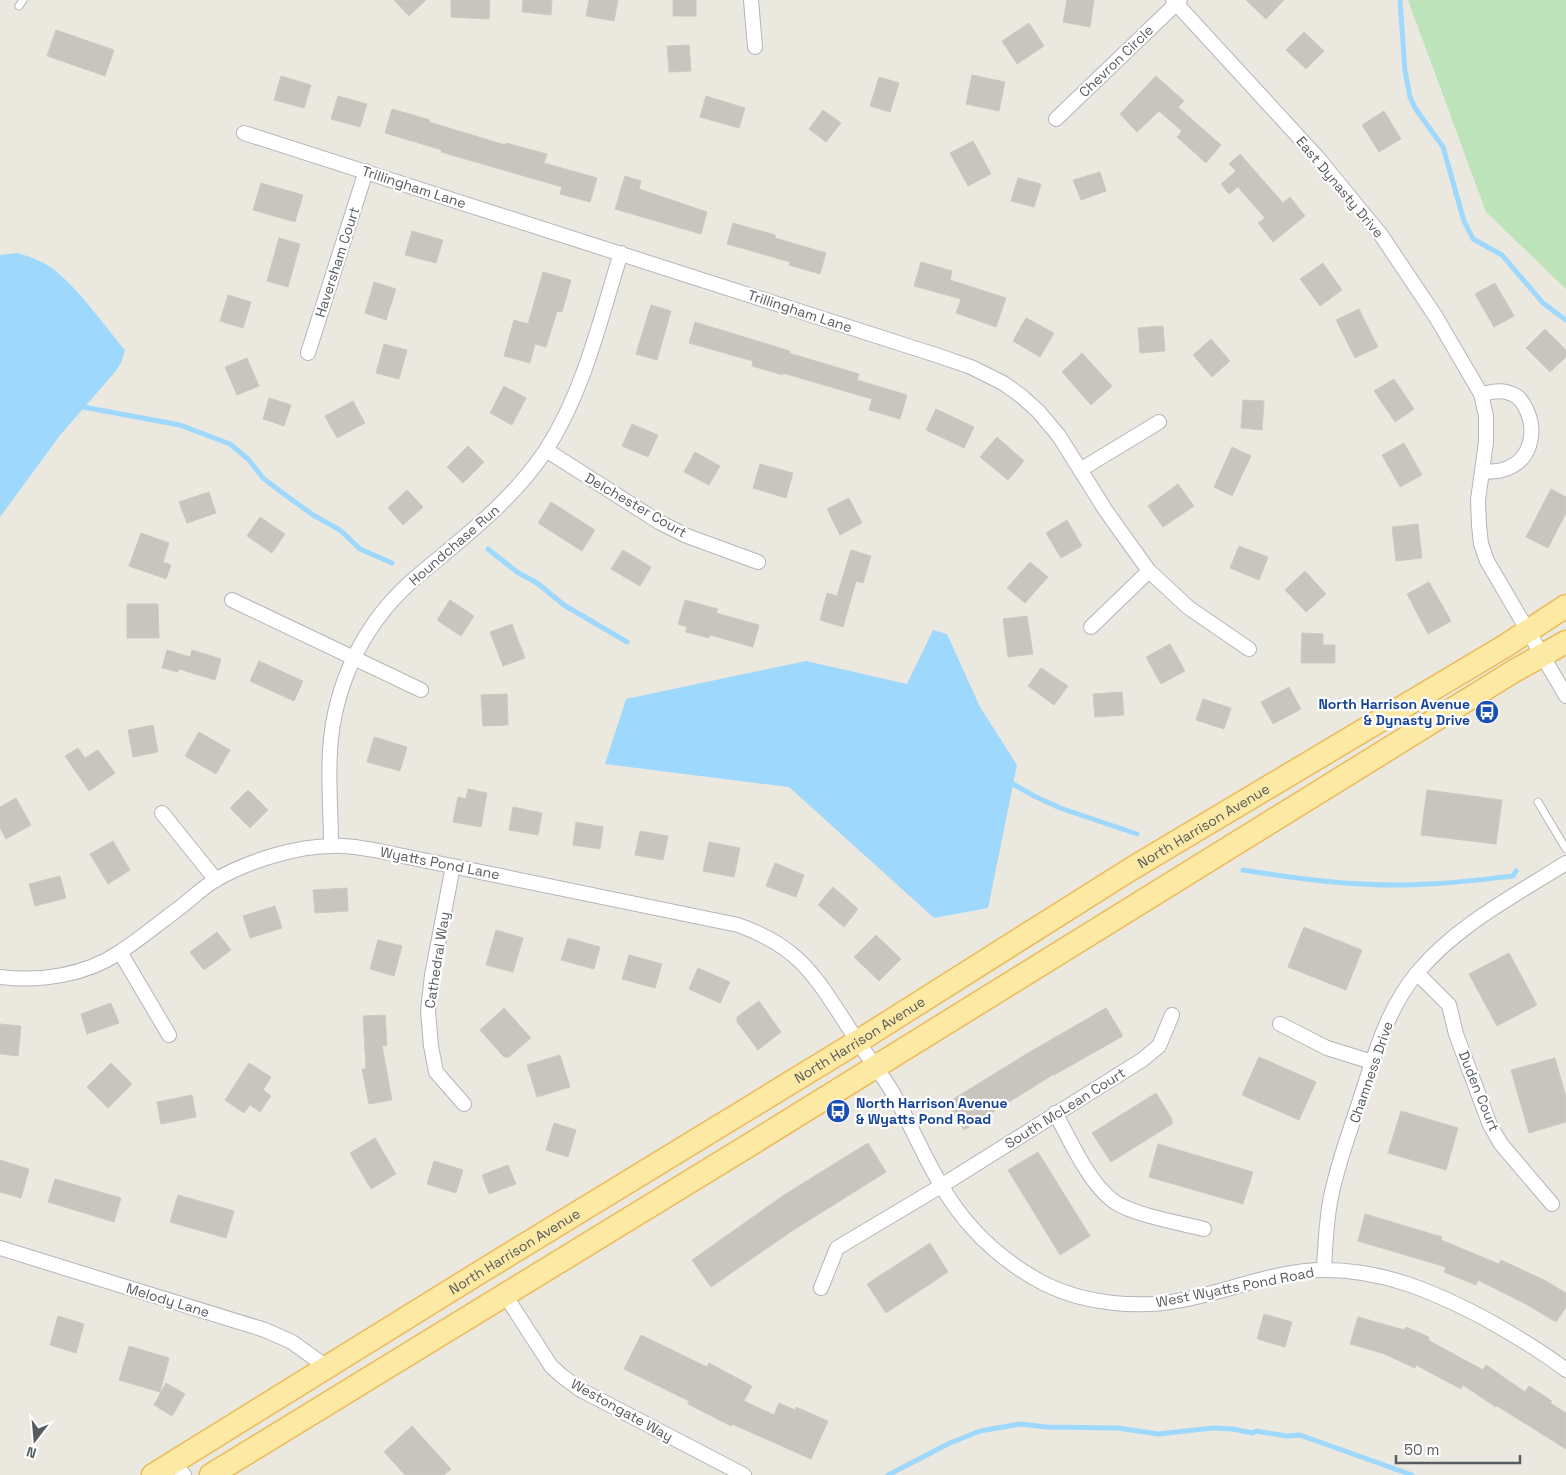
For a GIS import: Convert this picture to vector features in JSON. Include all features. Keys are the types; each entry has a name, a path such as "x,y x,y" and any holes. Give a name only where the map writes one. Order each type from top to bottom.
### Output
{"main road":[{"name":"North Harrison Avenue","path":"153,1475 179,1469 328,1368 482,1271 857,1042 1131,869 1528,632 1566,606"},
{"path":"211,1475 1514,671 1566,642"}],"street":[{"path":"751,0 755,47"},
{"name":"Chevron Circle","path":"1056,119 1177,1"},
{"name":"East Dynasty Drive","path":"1177,1 1318,158 1381,235 1436,317 1481,394 1486,416 1486,442 1478,500 1481,544 1487,561 1566,696"},
{"name":"Trillingham Lane","path":"244,132 971,368 1003,383 1038,411 1059,436 1111,518 1149,571 1189,608 1249,649"},
{"name":"Haversham Court","path":"308,353 366,172"},
{"name":"Houndchase Run","path":"331,846 331,738 344,679 354,658 371,627 386,606 504,502 515,491 546,450 576,394 621,253"},
{"path":"1481,394 1498,390 1513,394 1524,404 1532,423 1532,436 1528,451 1518,462 1502,470 1483,472"},
{"path":"1080,470 1159,422"},
{"name":"Delchester Court","path":"546,450 659,522 687,536 758,562"},
{"path":"1091,627 1149,571"},
{"path":"232,600 421,690"},
{"path":"162,813 216,880"},
{"name":"Wyatts Pond Lane","path":"0,977 57,976 81,970 102,962 120,952 216,880 242,866 301,850 331,846 352,846 713,919 758,932 790,951 805,965 817,979 857,1042"},
{"name":"Chamness Drive","path":"1324,1270 1325,1231 1330,1201 1372,1062 1395,1006 1417,973 1469,925 1566,863"},
{"name":"Cathedral Way","path":"453,866 432,975 428,1010 431,1046 436,1072 464,1104"},
{"path":"120,952 169,1035"},
{"name":"Duden Court","path":"1417,973 1448,1005 1468,1069 1490,1125 1501,1144 1552,1204"},
{"name":"South McLean Court","path":"821,1288 837,1248 941,1186 1142,1060 1159,1046 1172,1015"},
{"path":"1280,1024 1327,1048 1372,1062"},
{"name":"West Wyatts Pond Road","path":"857,1042 891,1090 941,1186 971,1227 988,1246 1006,1260 1047,1285 1094,1300 1136,1304 1182,1300 1290,1273 1324,1270 1382,1276 1416,1286 1451,1301 1505,1330 1566,1370"},
{"path":"1055,1113 1096,1185 1113,1201 1128,1209 1204,1229"},
{"name":"Melody Lane","path":"0,1248 265,1330 292,1342 328,1368"},
{"name":"Westongate Way","path":"505,1295 551,1366 562,1376 581,1390 744,1475"}],"lane":[{"path":"1538,802 1566,849"}],"green space":[{"path":"1408,0 1566,0 1566,289 1486,212"}],"water":[{"path":"18,253 45,264 63,277 125,350 121,363 115,372 61,434 0,517 0,255"},
{"path":"933,630 947,634 980,707 1017,765 988,908 934,918 789,787 605,764 626,699 806,661 907,684"}],"building":[{"path":"394,0 426,0 409,16"},
{"path":"451,0 490,0 489,19 451,17"},
{"path":"523,0 552,0 551,15 522,12"},
{"path":"589,0 618,0 614,21 586,16"},
{"path":"673,0 696,0 696,16 673,16"},
{"path":"1067,0 1094,0 1090,27 1063,22"},
{"path":"1246,0 1284,0 1266,19"},
{"path":"1029,23 1044,46 1017,64 1002,41"},
{"path":"56,30 114,50 105,76 47,56"},
{"path":"1304,32 1324,51 1306,69 1286,50"},
{"path":"689,45 691,71 669,72 667,46"},
{"path":"972,75 1005,82 999,111 966,104"},
{"path":"281,76 311,85 304,108 274,100"},
{"path":"1156,76 1184,101 1178,107 1221,145 1206,163 1177,137 1182,131 1159,111 1137,132 1120,114"},
{"path":"879,77 899,83 890,112 870,106"},
{"path":"338,96 367,104 360,127 331,119"},
{"path":"706,96 745,108 739,128 700,117"},
{"path":"392,109 505,145 506,143 547,154 544,163 597,178 590,202 560,194 562,187 441,152 442,150 385,133"},
{"path":"823,110 841,123 826,142 809,129"},
{"path":"1384,111 1401,139 1379,152 1362,125"},
{"path":"973,141 991,174 968,186 950,153"},
{"path":"1240,154 1283,203 1290,197 1305,216 1273,242 1258,223 1265,218 1238,187 1229,194 1221,184 1236,171 1229,164"},
{"path":"1100,172 1106,191 1081,200 1073,180"},
{"path":"625,176 641,181 639,189 707,212 701,234 615,209"},
{"path":"1018,178 1041,184 1034,207 1011,201"},
{"path":"261,183 303,195 295,222 253,210"},
{"path":"733,223 826,253 820,274 789,265 790,262 727,244"},
{"path":"412,231 443,240 436,263 405,255"},
{"path":"279,238 300,244 288,287 267,281"},
{"path":"921,262 952,271 950,280 1006,298 996,327 956,313 961,299 914,286"},
{"path":"1323,263 1342,290 1320,306 1300,279"},
{"path":"543,272 571,280 562,312 557,311 546,347 535,344 530,363 504,356 514,320 528,324"},
{"path":"374,282 396,289 386,320 365,313"},
{"path":"1495,283 1514,316 1494,327 1475,294"},
{"path":"228,295 251,302 243,328 220,321"},
{"path":"651,305 671,311 657,360 636,354"},
{"path":"1359,309 1378,347 1355,358 1336,320"},
{"path":"1026,318 1054,333 1040,357 1013,341"},
{"path":"695,322 859,374 857,380 907,395 900,419 869,410 872,399 752,366 753,361 689,343"},
{"path":"1163,326 1165,351 1140,353 1138,328"},
{"path":"1545,329 1566,350 1566,357 1550,372 1526,348"},
{"path":"1211,339 1230,361 1212,377 1193,355"},
{"path":"384,344 407,350 399,379 376,373"},
{"path":"1082,353 1112,386 1091,405 1062,372"},
{"path":"247,358 259,386 237,395 225,367"},
{"path":"1394,379 1414,409 1395,422 1374,391"},
{"path":"504,386 526,398 512,425 490,413"},
{"path":"269,398 291,405 284,426 263,419"},
{"path":"1243,400 1264,401 1262,430 1241,428"},
{"path":"353,401 365,423 337,438 325,416"},
{"path":"936,409 974,427 964,448 926,430"},
{"path":"632,424 658,435 648,457 622,446"},
{"path":"997,437 1024,461 1008,480 980,457"},
{"path":"1404,443 1422,475 1400,487 1382,455"},
{"path":"468,446 484,462 463,483 447,467"},
{"path":"1232,447 1251,456 1232,496 1214,487"},
{"path":"695,452 720,466 709,485 684,472"},
{"path":"760,464 793,473 786,498 753,488"},
{"path":"1178,484 1194,506 1163,527 1148,506"},
{"path":"1551,489 1566,497 1566,513 1548,548 1526,537"},
{"path":"407,490 423,507 403,525 388,508"},
{"path":"209,492 216,513 187,523 179,502"},
{"path":"849,498 862,523 840,535 827,509"},
{"path":"551,502 595,530 582,551 538,523"},
{"path":"260,517 285,534 272,553 247,536"},
{"path":"1067,520 1082,546 1061,558 1046,533"},
{"path":"1418,524 1422,558 1396,561 1392,527"},
{"path":"141,533 169,543 163,562 171,565 166,579 129,566"},
{"path":"1239,546 1268,557 1259,580 1230,568"},
{"path":"623,550 651,567 640,586 611,569"},
{"path":"851,550 871,556 863,583 856,581 843,627 820,620 827,593 837,596"},
{"path":"1030,562 1048,577 1025,603 1007,588"},
{"path":"1305,571 1326,594 1306,612 1285,590"},
{"path":"1429,582 1451,621 1428,634 1407,594"},
{"path":"450,600 474,616 461,636 437,620"},
{"path":"685,600 718,609 716,613 759,625 753,647 710,635 709,638 686,632 687,627 678,624"},
{"path":"127,604 158,604 159,638 127,638"},
{"path":"1027,616 1033,654 1008,657 1003,619"},
{"path":"512,624 525,658 503,666 490,632"},
{"path":"1302,633 1323,634 1323,645 1335,645 1335,663 1301,663"},
{"path":"1170,644 1185,671 1161,684 1146,657"},
{"path":"167,650 190,657 192,650 221,659 215,680 179,669 178,672 162,668"},
{"path":"259,661 303,681 294,701 250,681"},
{"path":"1041,668 1068,686 1054,705 1028,686"},
{"path":"1289,687 1301,709 1273,724 1261,702"},
{"path":"1122,692 1124,715 1095,717 1093,694"},
{"path":"507,694 508,725 483,726 481,695"},
{"path":"1203,699 1231,708 1224,729 1196,720"},
{"path":"153,725 158,752 133,757 128,730"},
{"path":"199,732 230,750 216,774 185,756"},
{"path":"374,737 407,747 400,771 367,762"},
{"path":"78,748 85,758 98,750 115,773 89,791 65,756"},
{"path":"468,789 487,793 481,827 453,822 458,797 466,799"},
{"path":"248,790 268,810 250,828 230,808"},
{"path":"1427,790 1502,800 1496,844 1421,835"},
{"path":"16,798 31,825 6,839 0,828 0,807"},
{"path":"513,807 542,813 538,835 509,830"},
{"path":"576,822 603,827 600,849 573,845"},
{"path":"640,831 668,836 663,860 635,855"},
{"path":"113,841 130,870 108,884 90,854"},
{"path":"709,842 740,848 734,877 703,871"},
{"path":"775,863 804,875 796,897 766,886"},
{"path":"60,876 66,898 35,906 29,884"},
{"path":"833,887 858,909 844,927 818,905"},
{"path":"347,888 348,911 315,913 313,890"},
{"path":"275,906 282,928 250,938 243,916"},
{"path":"1304,927 1362,950 1346,990 1288,967"},
{"path":"496,930 523,938 513,972 486,965"},
{"path":"217,932 231,950 204,970 190,952"},
{"path":"876,935 901,959 879,981 854,957"},
{"path":"568,938 600,947 594,969 561,960"},
{"path":"378,940 402,946 394,976 370,969"},
{"path":"1509,953 1537,1005 1497,1026 1469,974"},
{"path":"629,955 662,964 655,988 622,979"},
{"path":"698,968 730,982 720,1003 689,989"},
{"path":"759,1001 781,1032 758,1050 737,1022 737,1017"},
{"path":"111,1003 119,1023 87,1034 81,1014"},
{"path":"504,1008 531,1038 509,1057 504,1057 480,1030"},
{"path":"1106,1008 1123,1036 1054,1074 964,1130 947,1103"},
{"path":"385,1015 387,1045 382,1046 392,1100 369,1104 362,1069 366,1069 363,1016"},
{"path":"0,1024 21,1026 18,1056 0,1054"},
{"path":"560,1055 570,1087 537,1097 527,1065"},
{"path":"1259,1057 1316,1082 1299,1120 1242,1095"},
{"path":"1555,1058 1566,1097 1566,1122 1529,1133 1511,1070"},
{"path":"111,1063 132,1084 108,1108 87,1087"},
{"path":"249,1063 271,1077 263,1090 271,1096 260,1112 250,1105 244,1113 225,1100"},
{"path":"1156,1093 1172,1119 1172,1124 1111,1162 1092,1133"},
{"path":"192,1095 196,1117 161,1124 157,1102"},
{"path":"1401,1111 1458,1128 1446,1170 1388,1153"},
{"path":"554,1123 576,1130 568,1157 546,1150"},
{"path":"375,1138 396,1174 371,1189 350,1153"},
{"path":"868,1143 886,1172 792,1231 711,1287 692,1260 784,1195"},
{"path":"1158,1144 1253,1172 1243,1204 1149,1177"},
{"path":"1038,1152 1090,1236 1060,1255 1008,1170"},
{"path":"0,1160 29,1169 21,1198 0,1192"},
{"path":"434,1161 463,1170 456,1193 427,1184"},
{"path":"508,1165 516,1184 489,1194 482,1175"},
{"path":"55,1179 121,1198 114,1222 48,1202"},
{"path":"178,1195 234,1211 226,1238 170,1222"},
{"path":"1365,1214 1442,1237 1441,1240 1499,1264 1501,1260 1544,1280 1566,1293 1566,1307 1556,1322 1524,1303 1478,1280 1476,1285 1444,1272 1446,1267 1358,1241"},
{"path":"930,1243 948,1272 886,1313 867,1284"},
{"path":"1264,1314 1292,1322 1285,1347 1257,1339"},
{"path":"58,1316 84,1324 76,1353 50,1345"},
{"path":"1358,1317 1404,1330 1406,1327 1429,1337 1428,1340 1483,1370 1486,1365 1525,1392 1529,1386 1566,1413 1566,1449 1463,1385 1461,1389 1416,1365 1415,1368 1382,1353 1350,1344"},
{"path":"641,1335 707,1367 709,1363 752,1386 744,1401 774,1415 779,1403 795,1410 796,1407 828,1421 811,1459 732,1424 731,1426 688,1404 689,1401 624,1369"},
{"path":"129,1346 169,1358 160,1392 119,1380"},
{"path":"166,1383 185,1394 172,1416 154,1405"},
{"path":"412,1426 451,1469 444,1475 405,1475 384,1452"}],"waterway":[{"path":"1400,0 1405,71 1410,97 1415,108 1443,147 1464,221 1473,239 1502,255 1543,303 1566,320"},
{"path":"79,402 83,407 180,425 230,444 248,459 264,479 284,494 313,515 340,530 360,549 392,563"},
{"path":"488,549 517,572 537,583 564,605 627,642"},
{"path":"1008,781 1060,808 1137,834"},
{"path":"1243,870 1312,880 1382,885 1471,881 1513,876 1516,871"},
{"path":"888,1475 950,1443 980,1431 1020,1424 1047,1427 1118,1428 1158,1434 1213,1428 1253,1433 1256,1431 1286,1436 1300,1435 1412,1475"}],"place":[{"name":"North Harrison Avenue & Dynasty Drive","path":"1487,712"},
{"name":"North Harrison Avenue & Wyatts Pond Road","path":"838,1111"}]}
